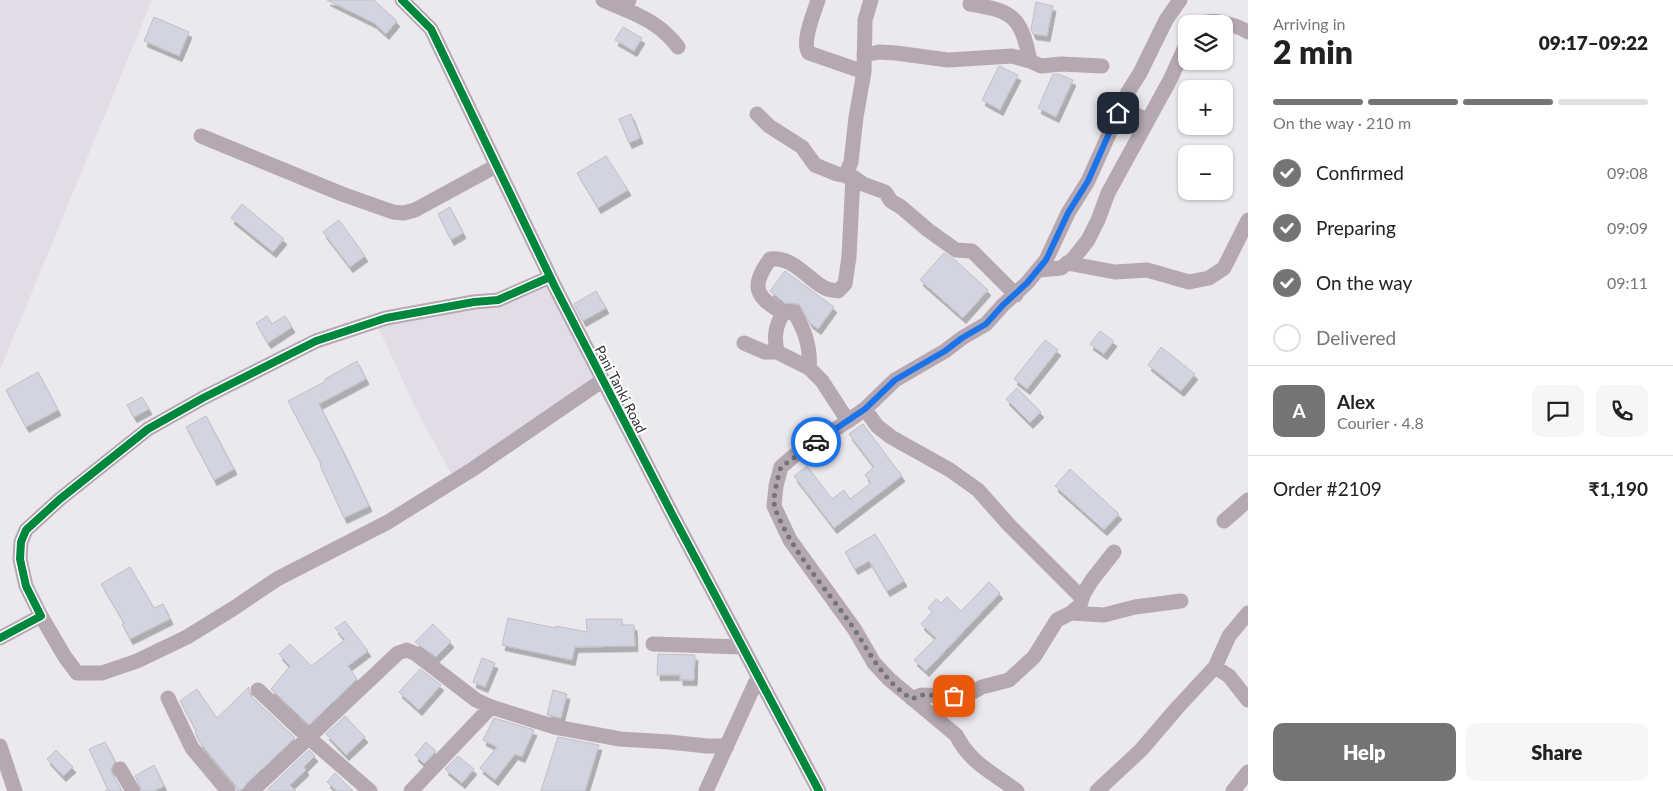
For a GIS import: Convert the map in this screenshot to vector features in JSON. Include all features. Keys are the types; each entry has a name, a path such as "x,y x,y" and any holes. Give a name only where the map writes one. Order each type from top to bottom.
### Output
{"street":[{"name":"Pani Tanki Road","path":"402,0 431,30 550,277 819,791"},
{"path":"603,0 626,4 660,27 678,47"},
{"path":"818,0 806,38 807,50 809,53 864,72"},
{"path":"809,368 810,356 804,327 794,312 783,313 772,307 761,297 757,287 760,274 770,259 781,258 802,270 824,289 838,291 845,284 849,257 849,176 864,72 865,20 871,0"},
{"path":"1017,791 973,760 962,747 956,735 889,679 874,663 855,630 790,540 774,506 776,486 781,467 865,409 895,380 945,351 962,338 986,324 1038,270 1046,260 1068,213 1088,181 1118,113 1166,20 1180,0"},
{"path":"970,4 986,6 1010,15 1025,35 1030,61"},
{"path":"1233,26 1248,32"},
{"path":"864,55 880,52 948,60 1012,56 1041,66 1060,64 1102,66"},
{"path":"1038,270 1061,268 1074,259 1088,240 1108,193 1178,62"},
{"path":"1118,113 1128,111 1147,120"},
{"path":"757,114 769,126 802,147 815,165 849,176 884,192 892,201 956,250 972,251 1016,295"},
{"path":"201,136 342,194 393,212 404,213 415,210 496,166"},
{"path":"1067,263 1115,272 1147,270 1189,282 1209,278 1224,268 1248,220"},
{"path":"550,277 498,300 474,302 386,318 316,341 203,398 148,429 60,499 26,530 21,542 20,559 26,586 41,616 65,657 77,673 102,673 137,661 187,637 276,579 388,522 473,468 603,380"},
{"path":"777,352 774,336 777,322 783,313"},
{"path":"744,342 764,352 777,352 809,368 822,380 848,421"},
{"path":"865,409 877,426 890,438 950,470 978,490 1009,525 1082,598"},
{"path":"1224,521 1248,500"},
{"path":"912,699 921,695 954,696 1009,680 1034,657 1057,620 1071,613 1080,605 1082,598 1102,566 1114,552"},
{"path":"1071,613 1104,615 1135,607 1181,601"},
{"path":"1102,789 1141,750 1215,667 1229,636 1248,614"},
{"path":"0,638 41,616"},
{"path":"653,644 742,647"},
{"path":"252,791 398,653 407,650 416,654 476,700 491,707 555,727 620,739 727,746"},
{"path":"1215,667 1229,676 1248,700"},
{"path":"706,791 758,677"},
{"path":"258,690 308,738 370,791"},
{"path":"168,698 192,748 228,791"},
{"path":"411,791 491,707"},
{"path":"0,746 15,791"},
{"path":"120,769 133,791"},
{"path":"1233,791 1248,772"}],"shaded area":[{"path":"0,0 152,0 0,370"},
{"path":"547,283 597,378 452,475 418,413 378,327"}],"building":[{"path":"327,0 374,0 397,21 386,34 374,23"},
{"path":"1036,2 1053,6 1047,36 1033,34 1031,29"},
{"path":"154,17 189,32 179,56 144,41"},
{"path":"623,27 642,38 634,51 615,40"},
{"path":"999,66 1018,75 1000,110 982,100"},
{"path":"1053,74 1073,80 1056,117 1038,108"},
{"path":"631,114 640,138 629,143 619,119"},
{"path":"606,156 628,190 598,208 577,173"},
{"path":"242,204 284,239 273,252 231,218"},
{"path":"450,207 463,233 451,240 438,214"},
{"path":"339,220 365,256 350,267 323,232"},
{"path":"944,253 954,259 988,290 963,318 920,280"},
{"path":"785,271 834,307 818,329 810,323 799,304 785,303 770,291"},
{"path":"596,291 606,308 583,321 574,304"},
{"path":"267,316 272,324 285,316 292,327 268,343 256,323"},
{"path":"1100,331 1114,341 1104,354 1090,344"},
{"path":"1045,340 1058,350 1027,389 1014,379"},
{"path":"1161,347 1195,374 1181,391 1148,365"},
{"path":"357,361 366,379 319,404 369,506 344,518 321,464 288,401 326,381 325,379"},
{"path":"38,372 58,410 26,427 6,390"},
{"path":"1017,388 1041,412 1030,423 1006,399"},
{"path":"142,397 149,409 134,417 127,405"},
{"path":"206,416 234,469 214,480 186,427"},
{"path":"863,424 902,476 834,528 794,476 807,466 832,499 844,490 850,499 871,483 865,475 874,467 849,434"},
{"path":"1070,469 1119,514 1104,530 1055,486"},
{"path":"875,534 904,581 887,591 869,561 855,569 845,552"},
{"path":"130,567 154,608 163,604 170,619 130,639 122,624 124,623 101,584"},
{"path":"989,582 1000,593 926,671 914,660 936,638 921,624 932,612 928,608 936,599 941,603 947,597 961,611"},
{"path":"508,618 555,628 556,626 587,632 586,619 622,619 622,625 634,625 635,646 575,647 572,660 502,645"},
{"path":"345,621 368,651 348,666 357,679 309,725 271,689 290,666 279,654 290,644 311,666 345,640 335,628"},
{"path":"433,624 451,642 436,657 415,642"},
{"path":"658,654 695,655 694,680 680,680 680,675 657,675"},
{"path":"482,658 495,663 485,687 473,682"},
{"path":"420,669 441,685 419,710 399,692"},
{"path":"249,687 252,697 295,738 243,789 237,791 235,785 200,743 196,731 180,701 197,689 217,718"},
{"path":"553,690 567,694 561,718 547,715"},
{"path":"345,716 365,737 346,755 326,734"},
{"path":"494,718 534,730 522,757 515,754 495,780 480,768 497,747 483,740"},
{"path":"558,737 599,745 585,791 541,791"},
{"path":"105,742 115,761 111,769 112,773 122,791 105,791 108,790 89,749"},
{"path":"426,742 436,751 424,764 415,755"},
{"path":"56,750 73,767 63,776 47,759"},
{"path":"309,750 315,756 304,767 306,770 290,785 296,791 270,791 268,789"},
{"path":"458,756 474,769 462,783 445,769"},
{"path":"154,765 164,786 154,791 142,791 135,776"},
{"path":"335,773 353,791 337,791 327,782"}],"cycle path":[{"path":"402,0 431,29 555,287 672,514 819,791"},
{"path":"0,638 41,616 26,586 20,559 21,542 26,530 60,499 148,429 203,398 316,341 386,318 474,302 498,300 550,277"}],"way so far":[{"path":"816,442 781,467 776,486 774,506 790,540 855,630 874,663 889,679 912,699 921,695 954,696"}],"route":[{"path":"816,442 865,409 895,380 945,351 962,338 986,324 1003,305 1016,295 1046,260 1068,213 1088,181 1118,113"}]}
